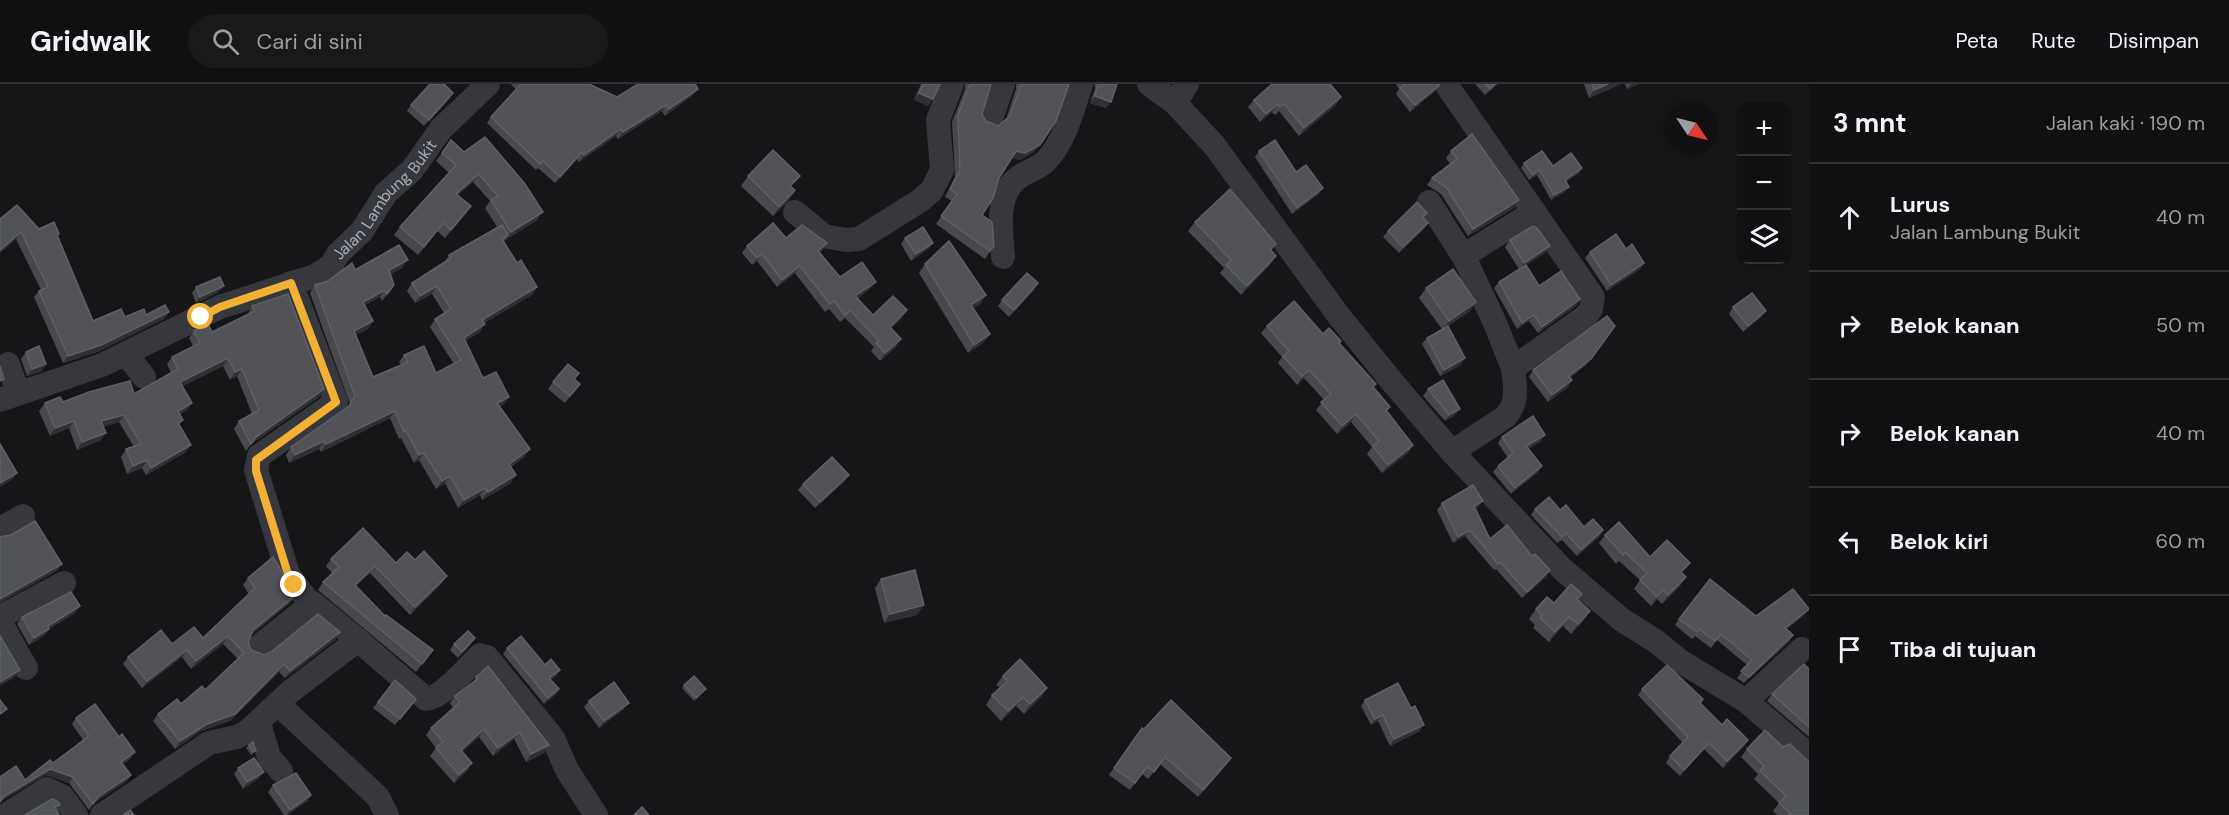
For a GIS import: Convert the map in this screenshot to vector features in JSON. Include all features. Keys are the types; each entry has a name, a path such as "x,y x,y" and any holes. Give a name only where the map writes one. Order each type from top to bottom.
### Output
{"street":[{"name":"Jalan Lambung Bukit","path":"9,396 127,355 220,307 315,276 331,266 338,254 362,231 386,193 412,170 441,129 488,84"},
{"path":"795,212 824,236 846,240 859,239 921,200 933,190 942,170 938,120 952,84"},
{"path":"991,119 1003,84"},
{"path":"1003,257 1001,208 1005,194 1022,175 1047,160 1064,131 1081,84"},
{"path":"1149,84 1181,93 1214,145 1339,316 1452,452 1560,567 1601,605 1658,642 1680,661 1746,701 1809,755"},
{"path":"1446,84 1593,297 1593,303 1586,316 1513,368"},
{"path":"1429,202 1465,259 1495,323 1513,368 1516,396 1511,410 1505,417 1452,452"},
{"path":"1465,259 1468,253 1534,212"},
{"path":"291,283 336,402 259,456 256,471 288,574 310,604 321,607 426,699 433,699 480,655 487,657 553,738 567,770 596,815"},
{"path":"127,355 144,377"},
{"path":"8,364 9,396"},
{"path":"0,529 23,516"},
{"path":"0,617 64,583"},
{"path":"257,648 310,604"},
{"path":"0,622 26,668"},
{"path":"102,815 209,743 237,737 259,723 291,691 358,640"},
{"path":"1746,701 1802,649"},
{"path":"278,704 378,797 387,815"},
{"path":"259,723 269,757 280,771"},
{"path":"6,815 47,789 62,796 76,815"}],"building":[{"path":"430,84 444,84 453,93 429,120 411,105"},
{"path":"521,84 589,84 617,97 638,84 695,84 698,89 669,109 666,105 623,132 621,129 584,155 582,152 560,177 543,161 540,164 491,117"},
{"path":"923,84 940,84 933,99 919,93"},
{"path":"970,84 991,84 982,114 986,121 998,126 1010,116 1021,84 1069,84 1056,121 1040,145 1025,153 1016,151 999,178 993,198 982,215 992,222 994,246 990,251 941,216 957,194 950,189 960,170 958,115"},
{"path":"1098,84 1117,84 1111,102 1095,96"},
{"path":"1272,84 1330,84 1341,97 1304,128 1284,104 1280,107 1278,104 1266,114 1254,100"},
{"path":"1405,84 1439,84 1439,86 1415,105 1400,88"},
{"path":"1485,84 1495,84 1490,89"},
{"path":"1592,84 1608,84 1594,90"},
{"path":"1472,134 1519,200 1473,229 1446,187 1432,178 1457,159 1451,151"},
{"path":"485,137 525,184 543,212 511,232 491,200 498,196 479,174 456,194 471,206 451,230 443,223 424,247 400,227 456,165 442,153 451,140 464,152"},
{"path":"1275,140 1296,172 1306,165 1323,188 1297,208 1259,151"},
{"path":"773,150 800,176 790,186 795,190 779,207 748,176"},
{"path":"1542,151 1553,166 1571,153 1582,168 1565,180 1569,187 1554,195 1540,170 1533,175 1524,163"},
{"path":"1230,189 1276,244 1270,249 1276,256 1247,286 1226,265 1231,260 1195,222"},
{"path":"1417,202 1427,213 1423,217 1428,223 1403,247 1388,231"},
{"path":"17,205 39,229 54,222 59,234 57,235 93,321 121,309 125,317 144,309 146,315 165,305 169,312 101,345 68,356 39,291 48,287 21,232 0,250 0,219"},
{"path":"773,223 786,238 802,225 827,243 818,251 840,277 862,262 876,282 855,296 873,315 893,296 907,310 890,327 901,339 885,353 876,343 879,341 850,310 845,315 834,301 830,304 800,266 782,280 762,254 757,258 747,246"},
{"path":"502,225 508,235 502,239 517,263 521,260 537,287 482,320 485,324 464,338 483,378 496,372 509,397 497,403 530,449 509,464 516,475 488,492 485,488 464,500 450,476 442,481 424,453 419,455 406,431 404,432 395,411 326,444 324,441 295,455 291,447 349,406 355,396 315,285 328,281 352,263 355,270 399,245 408,260 389,270 394,285 387,294 385,290 363,302 373,321 354,331 373,377 408,362 404,355 424,346 436,373 461,360 435,319 451,309 437,286 420,296 412,283 451,258 449,255"},
{"path":"1533,226 1550,246 1524,263 1510,240"},
{"path":"923,227 933,243 916,254 905,238"},
{"path":"1616,234 1626,249 1632,244 1644,263 1611,285 1590,252"},
{"path":"949,241 986,295 971,305 990,334 974,345 925,264"},
{"path":"1526,265 1539,286 1561,271 1580,299 1542,327 1534,315 1522,323 1499,282"},
{"path":"1453,269 1476,302 1449,321 1426,288"},
{"path":"1027,273 1038,283 1014,310 1002,300"},
{"path":"220,277 224,286 200,297 196,287"},
{"path":"1752,293 1766,311 1748,326 1733,307"},
{"path":"288,294 324,389 256,437 251,444 239,421 259,410 242,369 235,372 228,358 180,382 192,403 178,411 183,420 178,423 191,445 151,468 147,460 133,466 126,449 141,444 124,415 101,421 106,433 82,442 74,421 55,428 45,403 60,397 63,402 130,381 134,394 178,369 172,357 200,343 194,331 208,324 212,332 255,311 252,306"},
{"path":"1294,301 1323,334 1329,328 1341,341 1339,343 1376,384 1373,387 1390,407 1386,410 1413,445 1388,465 1373,446 1379,441 1356,414 1342,426 1321,402 1331,394 1309,370 1302,377 1283,356 1289,351 1267,326"},
{"path":"1607,316 1615,326 1591,359 1569,376 1572,380 1552,395 1533,370"},
{"path":"1448,326 1465,358 1444,370 1427,338"},
{"path":"39,346 46,364 32,369 26,352"},
{"path":"568,364 579,373 574,379 580,384 570,396 553,382"},
{"path":"0,366 4,379 0,381"},
{"path":"1443,380 1460,409 1449,415 1428,389"},
{"path":"1533,416 1545,435 1526,446 1542,466 1515,488 1498,466 1513,453 1502,437"},
{"path":"0,444 17,473 0,483"},
{"path":"832,457 849,475 820,502 803,484"},
{"path":"1473,485 1483,501 1474,506 1490,539 1507,525 1532,556 1535,554 1550,570 1527,592 1500,562 1498,564 1470,530 1458,537 1442,503"},
{"path":"1549,497 1560,510 1566,505 1584,527 1593,519 1603,530 1581,550 1566,533 1562,537 1535,509"},
{"path":"35,521 62,564 0,599 0,537 11,535"},
{"path":"1619,522 1650,557 1667,540 1690,563 1681,572 1686,577 1668,595 1663,590 1657,597 1640,580 1647,573 1625,552 1623,555 1605,535"},
{"path":"363,528 396,563 407,552 415,560 424,551 447,576 415,607 375,566 355,585 385,616 433,650 422,664 323,582 339,567 331,559"},
{"path":"273,557 296,595 253,630 248,642 251,650 264,655 271,652 318,614 340,632 290,671 284,664 235,714 207,724 180,741 158,714 177,699 181,704 202,686 205,690 244,653 228,636 196,661 187,650 147,681 128,657 161,630 172,644 194,627 203,638 255,588 248,578"},
{"path":"915,570 924,605 890,614 881,579"},
{"path":"1710,579 1756,616 1793,589 1809,609 1785,628 1793,635 1749,677 1741,671 1752,660 1721,634 1715,641 1699,629 1697,632 1679,619"},
{"path":"1571,584 1582,594 1577,599 1590,611 1578,624 1569,617 1555,632 1540,618 1542,615 1536,609 1547,597 1554,603"},
{"path":"71,592 80,606 48,626 49,629 34,638 22,617"},
{"path":"468,631 475,638 462,652 454,644"},
{"path":"0,636 20,670 0,682"},
{"path":"521,636 545,665 551,659 560,670 549,678 559,689 548,698 507,648"},
{"path":"1020,659 1047,688 1030,704 1023,697 1008,711 992,695 1008,681 1003,676"},
{"path":"1804,664 1809,669 1809,727 1772,694"},
{"path":"1667,665 1703,699 1700,703 1722,725 1727,719 1748,740 1727,761 1709,743 1684,770 1670,756 1688,737 1642,689"},
{"path":"488,666 549,745 531,754 520,732 498,748 484,729 461,750 472,763 459,775 436,748 443,742 431,728 460,702 455,696 477,679 476,677"},
{"path":"694,676 706,689 696,698 684,685"},
{"path":"395,680 416,699 400,719 378,702"},
{"path":"614,682 629,703 604,721 589,701"},
{"path":"1398,683 1411,708 1415,706 1424,725 1394,739 1383,715 1375,719 1365,700"},
{"path":"0,700 7,709 0,714"},
{"path":"1171,700 1231,758 1203,790 1165,757 1154,772 1147,767 1135,783 1114,768 1142,728 1143,730"},
{"path":"95,704 119,737 122,734 135,752 121,762 131,775 98,797 93,804 73,777 50,769 3,797 0,802 0,777 16,766 25,780 50,760 53,763 89,736 76,718"},
{"path":"1765,730 1783,747 1790,744 1809,762 1809,815 1788,815 1790,813 1779,803 1786,796 1760,771 1764,766 1747,749"},
{"path":"253,742 256,751 253,752 249,745"},
{"path":"254,758 264,772 247,782 238,768"},
{"path":"296,773 311,795 290,810 273,785"},
{"path":"52,799 60,805 55,807 59,815 25,815"},
{"path":"642,807 649,815 634,815"},
{"path":"130,810 134,815 123,815"}],"route":[{"path":"201,317 220,307 291,283 336,402 256,460 256,471 288,574 294,585"}]}
